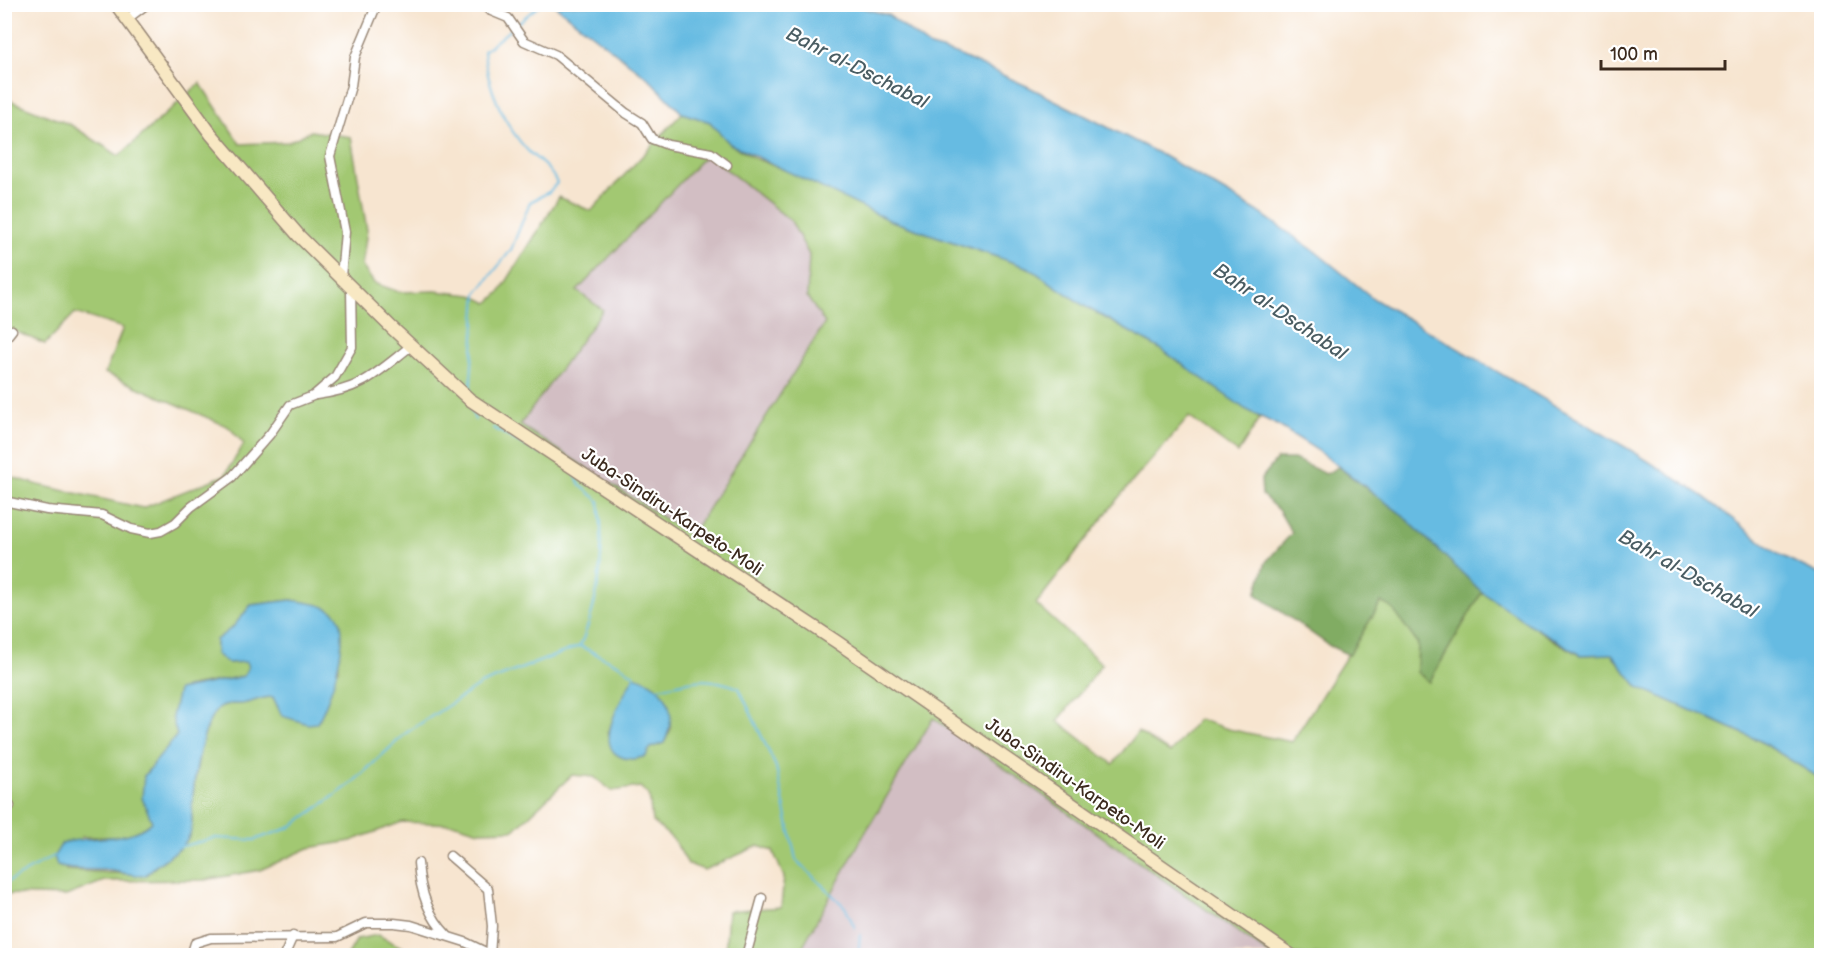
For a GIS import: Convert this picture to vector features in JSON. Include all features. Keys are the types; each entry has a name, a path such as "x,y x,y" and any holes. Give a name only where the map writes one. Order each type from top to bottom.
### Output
{"main road":[{"name":"Juba-Sindiru-Karpeto-Moli","path":"116,4 211,134 299,236 442,376 494,417 837,642 1292,956"}],"street":[{"path":"127,19 147,4"},
{"path":"341,278 345,232 330,156 351,86 355,57 376,4"},
{"path":"483,4 491,11 508,18 524,41 556,55 626,113 642,123 652,139 668,145 711,153 727,165"},
{"path":"313,396 335,377 352,346 351,289"},
{"path":"4,340 12,330"},
{"path":"4,501 47,510 102,515 131,529 150,533 162,531 232,477 270,434 290,405 313,396 351,389 365,383 411,346"},
{"path":"450,856 488,889 492,926 490,955"},
{"path":"418,863 419,882 428,908 450,937"},
{"path":"746,956 762,898"},
{"path":"191,956 195,944 211,938 337,937 366,923 382,922 406,924 450,937 490,955 547,956"},
{"path":"284,956 293,936"}],"shaded area":[{"path":"708,154 791,221 809,255 807,297 825,322 691,536 520,425 603,310 577,291"},
{"path":"933,718 1271,955 798,956 862,838"}],"green space":[{"path":"200,83 240,144 288,142 311,131 351,137 367,230 362,266 374,283 399,292 435,291 472,295 488,303 500,292 559,197 591,211 682,113 710,122 730,144 754,158 795,174 889,220 1029,268 1086,307 1162,350 1260,418 1238,453 1189,417 1119,497 1036,604 1102,664 1058,721 1113,764 1138,732 1170,753 1198,719 1228,729 1292,742 1381,602 1393,608 1418,644 1417,672 1429,682 1482,592 1553,640 1581,655 1612,654 1638,687 1760,741 1821,779 1821,955 1271,955 933,718 862,838 798,955 725,955 728,911 781,907 784,877 773,851 758,846 704,870 688,864 674,840 652,821 649,795 640,787 612,791 594,777 572,775 514,830 479,831 456,824 402,822 351,841 309,848 260,870 205,880 104,881 66,896 5,894 5,475 39,485 143,508 225,475 244,444 229,427 105,373 123,328 75,313 45,344 5,327 4,98 71,125 119,156","holes":["707,154 791,221 809,255 807,297 825,323 691,536 520,425 603,310 577,291","291,600 312,604 335,613 340,627 339,669 282,716 273,697 243,704 226,704 213,714 203,739 193,797 192,827 188,837 178,850 146,875 66,870 81,837 128,835 152,822 148,811 144,776 177,735 172,717 186,687 244,676 248,667 246,662 228,663 217,654 216,640 233,627 251,605","634,676 665,696 671,729 664,743 650,748 636,760 616,754 608,732"]},
{"path":"1277,459 1294,459 1326,474 1338,467 1400,513 1482,592 1429,682 1417,672 1418,644 1392,608 1381,602 1349,655 1330,646 1256,594 1266,562 1292,533 1279,511 1262,495 1261,479"},
{"path":"378,935 413,955 347,956 357,939"}],"water":[{"name":"Bahr al-Dschabal","path":"554,5 852,5 888,15 930,47 956,54 1029,87 1164,156 1257,211 1316,252 1374,299 1637,454 1703,496 1778,554 1821,575 1821,779 1760,741 1638,687 1612,654 1581,655 1532,626 1482,592 1400,513 1317,450 1279,426 1245,409 1162,350 1086,307 1029,268 889,220 730,144 710,122 682,113 648,78"},
{"path":"291,600 326,607 335,613 340,622 342,635 338,668 328,701 317,723 308,724 282,716 273,697 243,704 223,705 213,714 203,739 194,784 192,828 184,844 146,875 57,866 54,856 62,843 121,836 142,829 152,822 142,798 144,776 177,735 172,717 178,690 244,676 248,667 246,662 228,663 216,654 216,640 233,627 251,605"},
{"path":"634,676 646,680 662,693 670,711 670,721 664,743 650,748 646,756 629,759 619,756 612,749 609,740 613,718"}],"waterway":[{"path":"515,25 541,4"},
{"path":"470,394 477,293 511,250 530,202 549,192 557,183 512,130 498,105 489,78 484,51 511,29"},
{"path":"470,406 475,420"},
{"path":"493,428 542,454"},
{"path":"179,847 215,838 254,840 289,828 351,784 406,733 481,684 580,646 596,593 601,557 601,520 599,501 580,485 576,476"},
{"path":"580,646 623,667 635,676"},
{"path":"659,688 699,680 739,688 776,767 796,860 845,907 855,928"},
{"path":"4,884 54,856"},
{"path":"858,956 860,935"}]}
